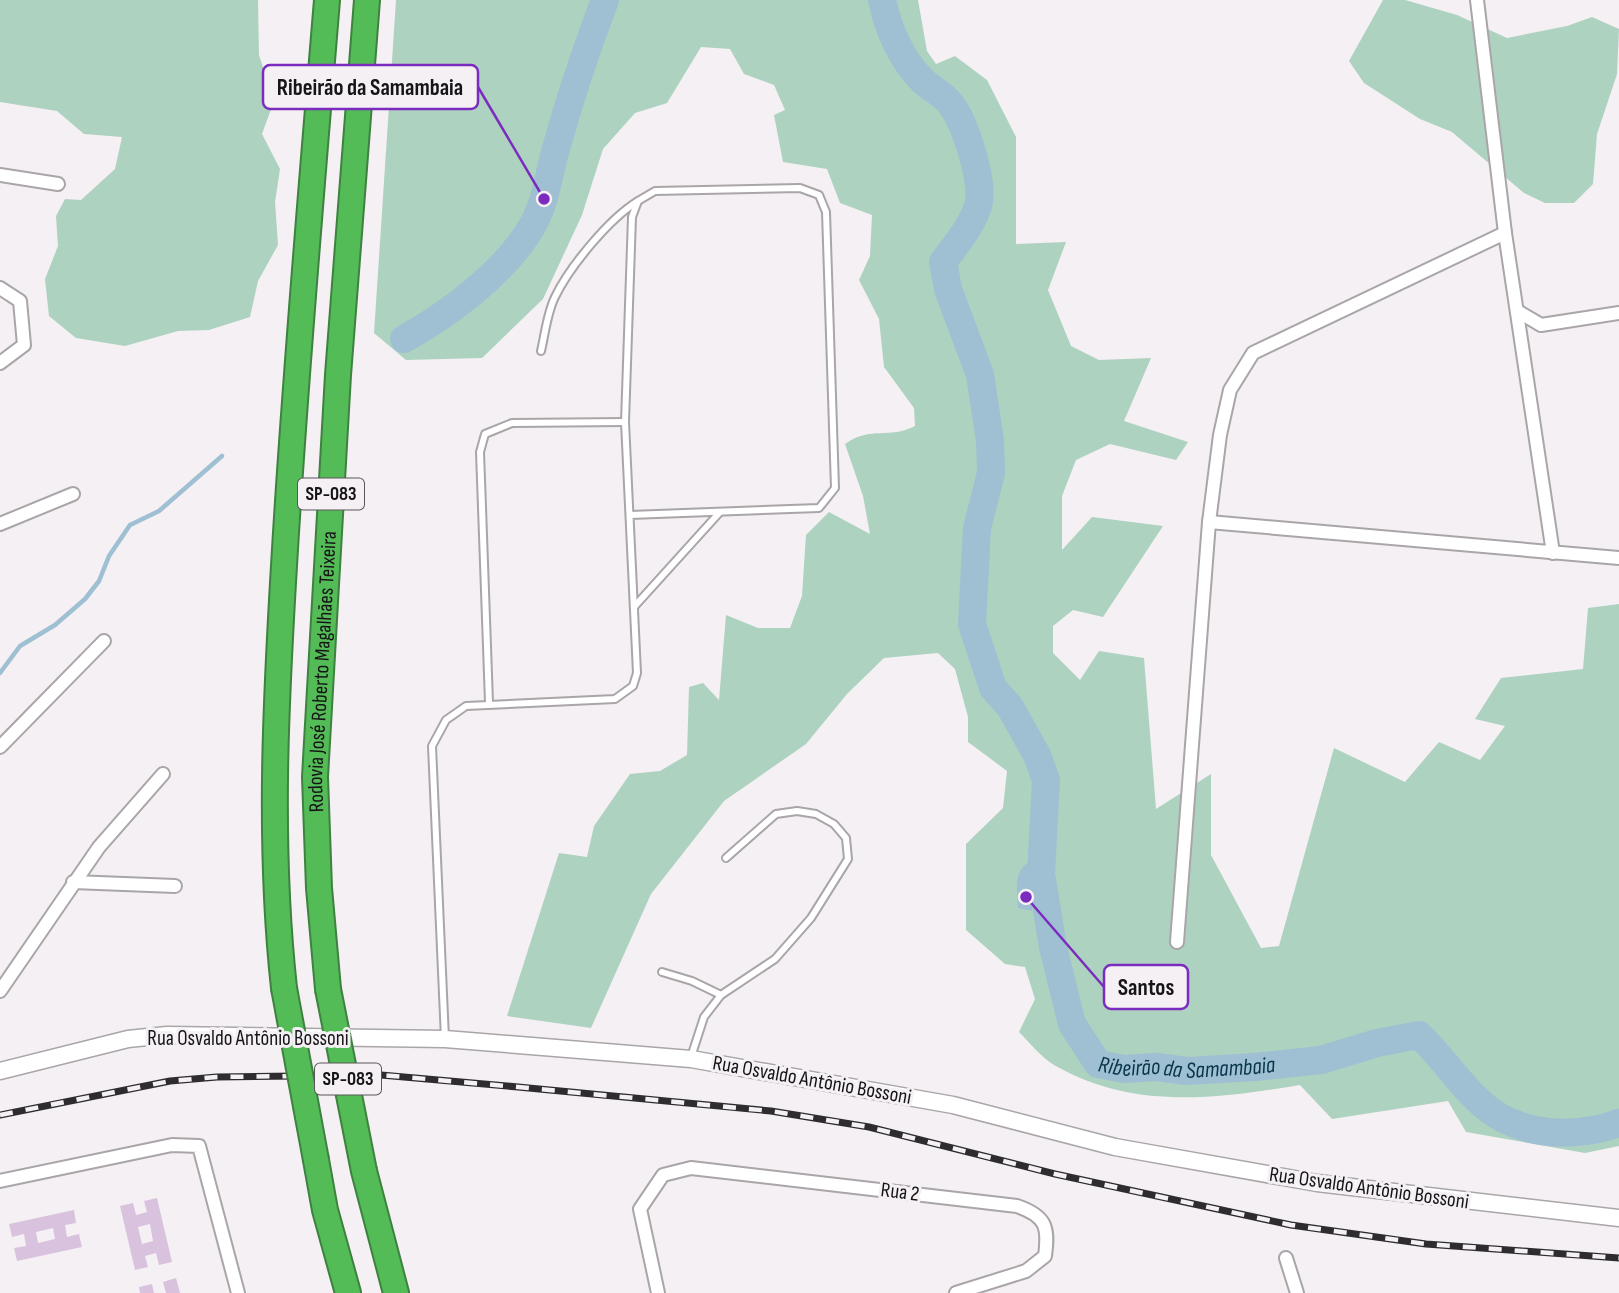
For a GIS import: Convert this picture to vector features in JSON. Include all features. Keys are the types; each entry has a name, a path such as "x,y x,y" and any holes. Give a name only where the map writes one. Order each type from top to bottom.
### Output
{"highway":[{"name":"Rodovia José Roberto Magalhães Teixeira","path":"327,0 296,367 275,722 275,884 284,988 325,1210 348,1293"},
{"name":"Rodovia José Roberto Magalhães Teixeira","path":"367,0 338,375 315,777 319,888 328,989 364,1171 396,1293"}],"street":[{"path":"1477,0 1505,233 1519,312 1553,553"},
{"path":"0,176 58,184"},
{"path":"1177,942 1209,522 1220,435 1230,390 1253,353 1505,233"},
{"path":"0,288 20,301 24,345 0,363"},
{"path":"1519,312 1541,324 1619,313"},
{"path":"0,524 73,494"},
{"path":"1209,522 1619,558"},
{"path":"0,747 104,641"},
{"path":"0,991 73,882 163,774"},
{"path":"73,882 174,886"},
{"name":"Rua Osvaldo Antônio Bossoni","path":"2,1067 128,1040 167,1035 445,1039 691,1059 953,1105 1115,1147 1303,1181 1619,1217"},
{"path":"0,1181 172,1145 199,1146 238,1293"},
{"name":"Rua 2","path":"658,1293 640,1209 663,1175 691,1168 1017,1206 1035,1212 1048,1235 1045,1256 1026,1270 956,1293"},
{"path":"1286,1258 1297,1293"}],"lane":[{"path":"541,351 554,299 567,277 620,213 655,191 800,188 819,195 826,212 835,488 819,508 630,515"},
{"path":"445,1039 432,746 446,720 466,706 489,702 615,699 633,686 637,673 625,422 632,217 638,201"},
{"path":"489,702 480,452 485,434 512,422 625,422"},
{"path":"634,607 720,512"},
{"path":"691,1059 704,1017 721,995 775,960 811,918 848,859 846,838 834,824 816,814 797,811 776,814 726,858"},
{"path":"662,972 692,981 721,995"}],"green space":[{"path":"0,0 258,0 259,55 274,101 262,134 280,169 275,202 278,245 258,281 250,317 209,330 178,331 125,346 76,338 49,316 45,279 58,246 56,216 65,199 81,200 115,169 122,137 84,134 57,111 0,102"},
{"path":"396,0 918,0 927,51 936,64 955,56 987,80 1016,137 1016,244 1066,242 1048,290 1071,346 1099,360 1151,358 1124,421 1188,442 1176,460 1110,444 1076,460 1062,496 1062,550 1092,517 1163,526 1103,617 1073,610 1053,626 1053,653 1080,680 1099,651 1144,658 1156,809 1211,774 1211,855 1261,948 1279,946 1334,748 1405,782 1439,742 1480,760 1505,726 1475,719 1501,678 1583,669 1588,608 1619,604 1619,1146 1585,1153 1466,1132 1448,1101 1332,1119 1300,1085 1205,1097 1144,1095 1083,1079 1049,1062 1019,1032 1035,999 1025,967 1005,964 966,930 966,844 1003,808 1007,771 968,742 968,717 955,669 938,653 884,658 847,694 806,744 724,801 651,894 591,1028 507,1016 559,853 587,857 594,826 630,774 660,771 687,755 689,687 703,683 719,700 726,615 758,628 790,628 802,596 806,535 829,512 870,534 863,496 845,444 864,435 896,432 915,426 914,408 884,367 879,319 859,280 870,256 872,215 840,203 827,169 783,162 774,115 785,110 774,85 744,74 730,49 701,47 667,103 635,113 603,149 582,215 543,299 482,358 406,360 374,333"},
{"path":"1383,0 1405,0 1457,15 1507,38 1567,26 1592,17 1619,29 1617,74 1597,134 1593,184 1574,203 1545,203 1524,193 1452,132 1420,119 1364,83 1349,61"}],"water":[{"path":"1034,859 1032,911 1018,908 1017,880 1022,868"}],"building":[{"path":"157,1198 172,1262 159,1265 156,1253 145,1256 148,1267 135,1270 120,1206 133,1203 136,1215 147,1212 144,1201","holes":["150,1224 153,1241 142,1244 138,1227"]},
{"path":"74,1210 76,1223 65,1225 67,1237 79,1234 82,1247 17,1261 14,1248 26,1246 24,1234 12,1237 9,1224","holes":["53,1228 55,1239 38,1243 36,1232"]},
{"path":"176,1278 180,1293 166,1293 163,1282"},
{"path":"152,1284 154,1293 140,1293 139,1287"}],"waterway":[{"name":"Ribeirão da Samambaia","path":"404,339 474,291 506,261 531,228 543,201 566,114 605,0"},
{"name":"Ribeirão da Samambaia","path":"882,0 902,54 915,73 954,109 966,134 975,164 979,192 977,210 964,234 943,262 948,289 980,375 990,440 991,473 977,528 972,624 993,688 1010,707 1037,755 1046,780 1041,874 1053,947 1072,1024 1098,1064 1124,1069 1156,1067 1187,1071 1255,1067 1321,1060 1377,1043 1419,1035 1481,1103 1512,1123 1547,1132 1566,1133 1619,1123"},
{"path":"0,673 20,646 55,625 85,599 99,581 109,556 130,525 159,511 222,456"}],"railway":[{"path":"0,1115 170,1081 217,1077 381,1075 518,1087 771,1111 869,1127 1055,1174 1291,1225 1426,1244 1619,1258"}],"place":[{"name":"Ribeirão da Samambaia","path":"544,199"},
{"name":"Santos","path":"1026,897"}]}
